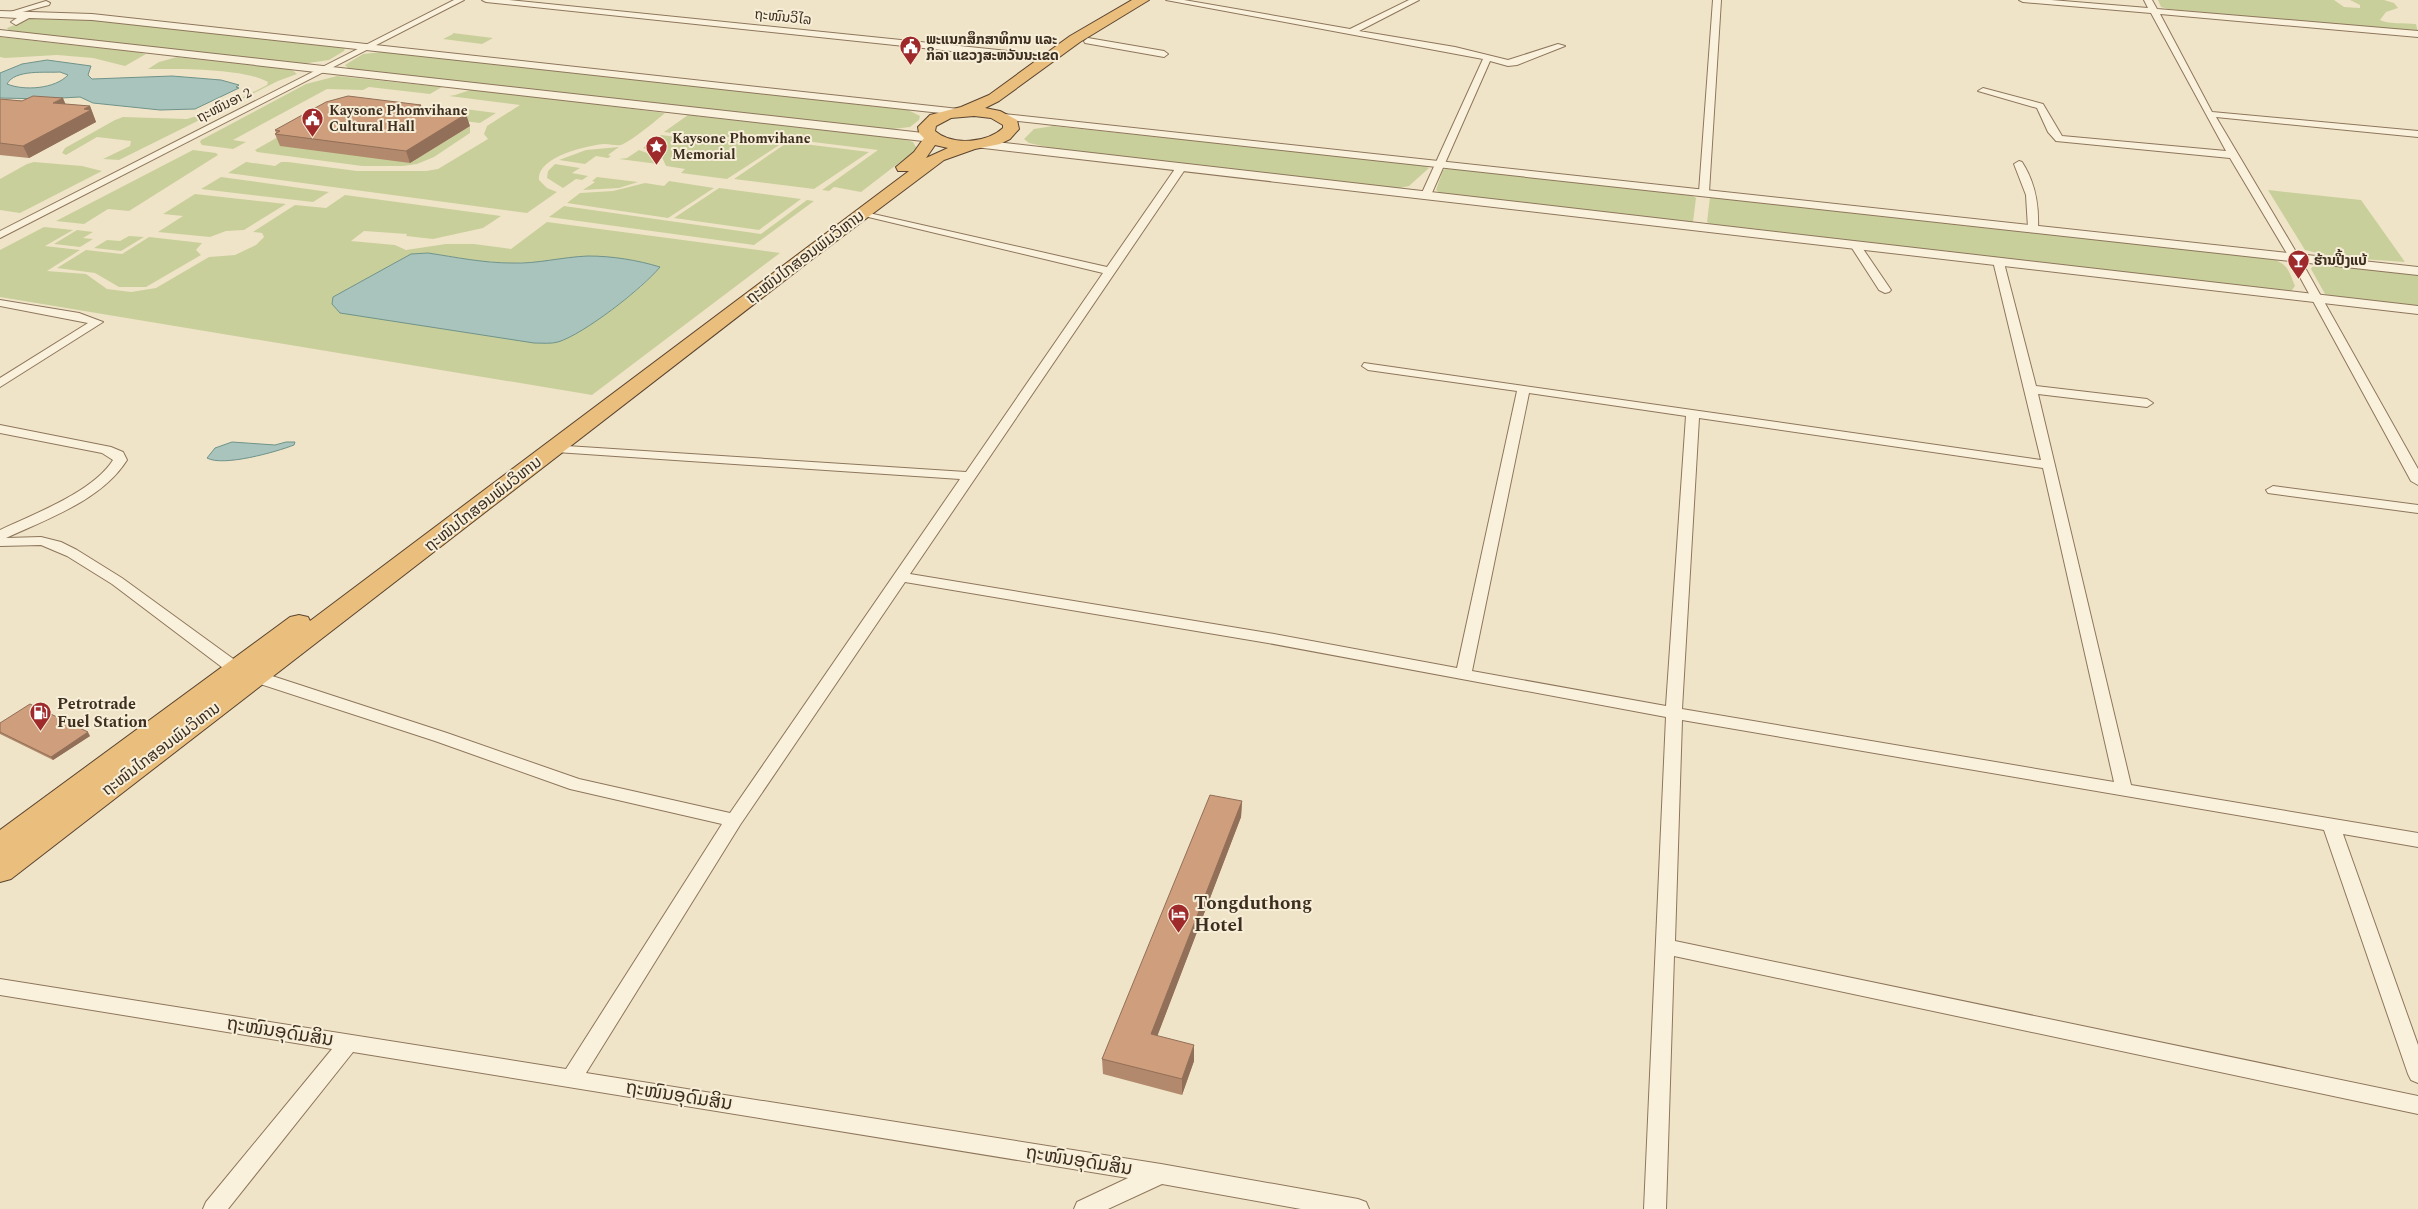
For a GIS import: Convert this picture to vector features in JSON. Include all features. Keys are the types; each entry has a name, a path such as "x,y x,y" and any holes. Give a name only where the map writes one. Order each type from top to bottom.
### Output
{"highway":[{"path":"963,112 994,98 1048,58 1111,16 1142,0"},
{"path":"975,144 949,144 932,138 926,130 929,123 938,118 963,112 982,111 1003,116 1011,101 1061,60 1124,18 1159,0"},
{"name":"ຖະໜົນໄກສອນພົມວິຫານ","path":"0,871 247,673 866,206 938,157 975,144 1000,138 1009,132 1012,126 1003,116"},
{"name":"ຖະໜົນໄກສອນພົມວິຫານ","path":"0,846 247,673 556,448 866,206 920,155 932,138"}],"street":[{"name":"ຖະໜົນອາ 2","path":"0,235 460,0"},
{"name":"ຖະໜົນວິໄລ","path":"486,0 1048,58"},
{"path":"1170,0 1516,62 1561,46"},
{"path":"1350,32 1415,0"},
{"path":"1704,192 1717,0"},
{"path":"2024,0 2418,34"},
{"path":"2148,0 2209,114 2294,257 2418,481"},
{"path":"10,14 48,5 92,17 963,112"},
{"path":"1,30 20,21 10,14"},
{"path":"1,30 932,138"},
{"path":"1088,41 1164,54"},
{"path":"1426,196 1487,58"},
{"path":"1983,91 2007,99 2036,103 2042,107 2054,135 2059,139 2234,155"},
{"path":"2209,114 2418,134"},
{"path":"1003,116 2418,271"},
{"path":"975,144 2418,310"},
{"path":"2019,164 2029,181 2035,205 2033,228"},
{"path":"571,1079 734,820 1181,168"},
{"path":"866,206 1110,271"},
{"path":"1855,245 1885,290"},
{"path":"1999,261 2049,465 2124,790"},
{"path":"0,303 78,316 97,322 0,383"},
{"path":"1368,366 2049,465"},
{"path":"1464,673 1524,388"},
{"path":"2031,389 2147,403"},
{"path":"1655,1209 1674,713 1692,413"},
{"path":"0,429 106,450 118,455 120,460 112,472 81,493 38,518 0,535"},
{"path":"556,448 969,476"},
{"path":"2274,490 2418,509"},
{"path":"0,542 41,540 72,553 117,581 247,673 441,737 576,785 734,820"},
{"path":"900,577 1464,673 1674,713 2418,840"},
{"path":"2331,825 2418,1074"},
{"path":"1664,946 2418,1105"},
{"name":"ຖະໜົນອຸດົມສິນ","path":"0,987 1160,1174 1358,1209"},
{"path":"214,1209 349,1043"},
{"path":"1085,1209 1160,1174"}],"green space":[{"path":"2158,0 2334,0 2344,7 2360,8 2360,5 2350,0 2384,0 2394,3 2398,8 2386,12 2380,20 2392,23 2416,24 2418,32 2168,9 2161,7"},
{"path":"51,15 345,48 344,51 329,60 301,64 9,31 7,28 37,16"},
{"path":"453,34 493,38 482,44 443,39"},
{"path":"0,37 146,54 125,66 93,58 57,55 5,58 0,57"},
{"path":"382,52 908,110 920,116 919,120 910,127 884,130 349,69 345,65 363,54"},
{"path":"177,57 291,69 297,74 278,81 119,160 103,159 130,146 131,141 97,137 66,155 62,153 65,148 123,117 187,119 222,108 267,85 268,82 257,77 227,72 193,69 148,69 159,62"},
{"path":"337,76 442,87 430,94 369,87 363,90 327,89 233,140 246,142 233,149 202,145 200,142 306,84"},
{"path":"476,89 665,113 621,145 605,144 587,147 554,159 540,172 539,180 547,188 557,192 527,213 228,173 246,162 275,166 281,162 288,162 357,171 426,171 438,169 488,139 484,134 487,126 520,105 449,96"},
{"path":"457,108 496,113 480,123 440,118"},
{"path":"324,111 410,163 470,126 470,133 434,157 417,164 403,166 362,166 257,152 255,150"},
{"path":"688,115 903,139 913,142 917,149 861,192 834,187 829,191 822,190 878,150 748,134 715,139 664,132"},
{"path":"1053,126 1419,164 1429,168 1409,186 1395,189 1051,148 1029,143 1024,139 1034,129"},
{"path":"661,135 717,142 746,137 784,142 727,179 681,173 685,169 666,166 661,155 643,148"},
{"path":"788,142 869,152 814,189 734,179"},
{"path":"619,147 608,155 611,156 608,158 596,156 585,164 559,160 586,150"},
{"path":"193,150 216,153 218,155 129,211 108,209 84,224 56,221"},
{"path":"639,150 655,156 658,164 619,159 627,158"},
{"path":"34,162 82,166 102,171 20,213 0,210 0,179"},
{"path":"555,164 580,168 572,173 588,176 582,180 576,179 563,188 547,178 548,171"},
{"path":"1448,168 1689,194 1696,198 1693,222 1687,223 1441,194 1436,190 1443,170"},
{"path":"221,177 329,192 313,202 201,189"},
{"path":"597,177 638,182 619,188 583,190 595,182 592,181"},
{"path":"669,181 714,188 668,218 567,203 580,193 613,191 645,183 664,186"},
{"path":"719,188 801,199 759,230 674,218"},
{"path":"2268,190 2361,200 2405,262 2334,257 2305,250"},
{"path":"195,194 286,204 244,230 226,231 210,237 158,232 183,216 163,214"},
{"path":"345,195 501,216 483,228 433,239 406,236 407,234 364,231 351,241 395,245 406,250 446,244 474,244 511,249 547,222 780,253 592,395 0,297 0,250 44,227 73,230 45,246 80,250 47,271 86,274 107,289 131,292 156,288 209,257 235,255 256,245 264,237 262,233 253,232 295,205 326,208","holes":["428,253 480,261 512,263 556,261 587,256 660,267 640,288 612,310 556,343 334,297 411,254"]},
{"path":"1710,197 2270,258 2287,268 2295,286 2292,290 2281,292 1713,226 1707,222"},
{"path":"807,200 814,201 754,245 549,217 564,206 761,234"},
{"path":"77,230 93,232 83,238 93,239 80,247 54,244"},
{"path":"129,236 144,237 121,251 94,248 107,240 120,241"},
{"path":"149,237 202,243 196,250 201,255 146,287 119,287 95,273 57,268 86,250 122,254"},
{"path":"2325,265 2418,275 2418,308 2332,297 2325,294 2311,269 2312,267"}],"water":[{"path":"47,60 91,66 88,75 92,79 172,76 221,80 239,85 236,87 239,88 195,109 160,110 93,103 80,97 42,99 0,98 0,73 22,64","holes":["60,72 68,75 62,80 47,86 22,88 7,84 11,79 24,74"]},
{"path":"428,253 501,263 588,256 606,257 633,260 660,267 641,286 583,330 552,343 534,343 340,313 332,304 333,297 411,254"},
{"path":"232,442 275,445 295,442 294,445 286,448 250,458 225,461 207,458 215,448"}],"building":[{"path":"33,96 63,98 53,103 90,106 84,109 91,110 23,146 0,143 0,99 22,101"},
{"path":"348,96 421,105 415,108 466,114 406,151 275,134 280,131 275,130 326,102"},
{"name":"Petrotrade Fuel Station","path":"30,704 88,732 51,757 0,732 0,723"},
{"name":"Tongduthong Hotel","path":"1210,795 1242,801 1151,1034 1194,1045 1182,1079 1102,1059"}],"place":[{"name":"ພະແນກສຶກສາທິການ ແລະ ກິລາ ແຂວງສະຫວັນນະເຂດ","path":"910,66"},
{"name":"Kaysone Phomvihane Cultural Hall","path":"313,137"},
{"name":"Kaysone Phomvihane Memorial","path":"656,165"},
{"name":"ຮ້ານປີ້ງແບ້","path":"2298,279"},
{"name":"Petrotrade Fuel Station","path":"41,732"},
{"name":"Tongduthong Hotel","path":"1178,933"}]}
